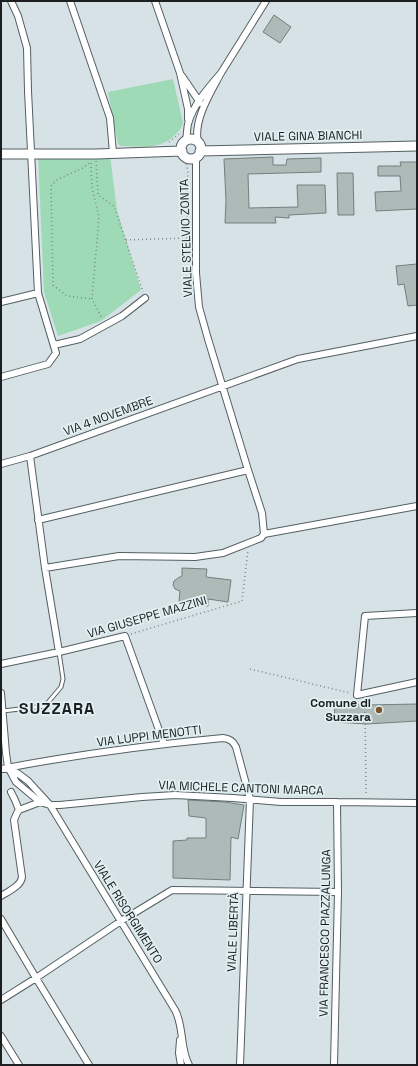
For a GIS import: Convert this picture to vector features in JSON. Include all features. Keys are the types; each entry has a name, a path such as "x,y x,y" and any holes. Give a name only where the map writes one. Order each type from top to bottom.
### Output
{"street":[{"path":"1,377 48,364 56,353 38,293 27,48 18,16 11,1"},
{"path":"70,1 110,118 113,153"},
{"path":"155,1 180,73 188,109 188,125"},
{"name":"VIALE STELVIO ZONTA","path":"264,534 262,513 199,307 196,273 198,150 196,136 205,104 221,73 266,1"},
{"path":"180,73 199,101 199,121"},
{"name":"VIALE STELVIO ZONTA","path":"186,140 191,115 208,88 221,73"},
{"path":"1,154 92,157 113,153 183,154 190,158 198,150 192,139 186,140 182,145 183,154"},
{"name":"VIALE GINA BIANCHI","path":"198,150 417,146"},
{"path":"1,302 38,293"},
{"path":"54,344 80,339 122,316 145,298"},
{"name":"VIA 4 NOVEMBRE","path":"1,464 30,456 298,359 417,336"},
{"path":"30,456 45,568 59,652"},
{"path":"38,520 248,470"},
{"path":"45,568 119,556 195,556 223,553 261,538 264,534 417,506"},
{"path":"417,613 365,616 357,695 417,682"},
{"path":"125,636 164,744"},
{"name":"VIA GIUSEPPE MAZZINI","path":"1,664 125,636"},
{"path":"1,693 8,767 16,782 40,802 19,810 14,820 22,881 1,896"},
{"name":"VIA LUPPI MENOTTI","path":"1,769 164,744 223,738 230,740 236,747 250,799"},
{"name":"VIALE RISORGIMENTO","path":"8,767 28,781 50,805 121,921 178,1015 185,1054 189,1065"},
{"path":"11,792 19,810"},
{"name":"VIA MICHELE CANTONI MARCA","path":"40,802 50,805 60,805 175,795 281,802 417,803"},
{"name":"VIALE LIBERTÀ","path":"240,1065 250,799"},
{"name":"VIA FRANCESCO PIAZZALUNGA","path":"334,1065 338,892 337,802"},
{"path":"1,1000 121,921 172,890 338,892"},
{"path":"1,919 89,1065"},
{"path":"181,1032 179,1053 181,1065"},
{"path":"1,1036 19,1065"}],"lane":[{"path":"3,711 45,706 61,687 63,679 59,652"}],"path":[{"path":"164,144 174,139 181,131"},
{"path":"183,154 188,174 187,238"},
{"path":"92,157 98,196 114,206 145,298"},
{"path":"92,157 92,187 99,217 92,299 106,325"},
{"path":"92,157 83,168 58,179 51,186 53,285 67,296 92,299"},
{"path":"126,240 196,238"},
{"name":"VIA GIUSEPPE MAZZINI","path":"125,636 242,601 249,543"},
{"path":"250,669 357,695"},
{"path":"365,693 366,802"}],"green space":[{"path":"173,79 183,123 178,132 168,140 156,145 142,147 121,146 118,144 108,92"},
{"path":"38,154 110,155 117,210 141,290 101,321 58,336 44,292"}],"building":[{"path":"274,15 291,27 280,43 263,32"},
{"path":"273,157 273,165 286,165 287,159 321,158 321,172 248,174 249,208 298,207 297,185 325,185 326,213 289,215 289,218 275,217 276,223 225,223 226,201 224,159"},
{"path":"400,162 417,162 417,209 376,211 375,192 401,191 400,176 378,176 378,166 401,166"},
{"path":"337,173 353,173 354,215 338,215"},
{"path":"417,264 417,305 408,306 404,284 398,285 396,266"},
{"path":"182,568 207,569 206,577 231,580 228,602 208,599 208,606 179,602 180,591 175,589 173,585 174,581 182,576"},
{"path":"335,703 367,705 417,704 417,721 367,724 334,722"},
{"path":"188,800 225,802 244,805 238,839 231,837 230,880 173,878 173,841 187,840 187,838 206,838 206,818 189,816"}],"place":[{"name":"Comune di Suzzara","path":"379,710"}],"district":[{"name":"SUZZARA","path":"57,708"}]}
